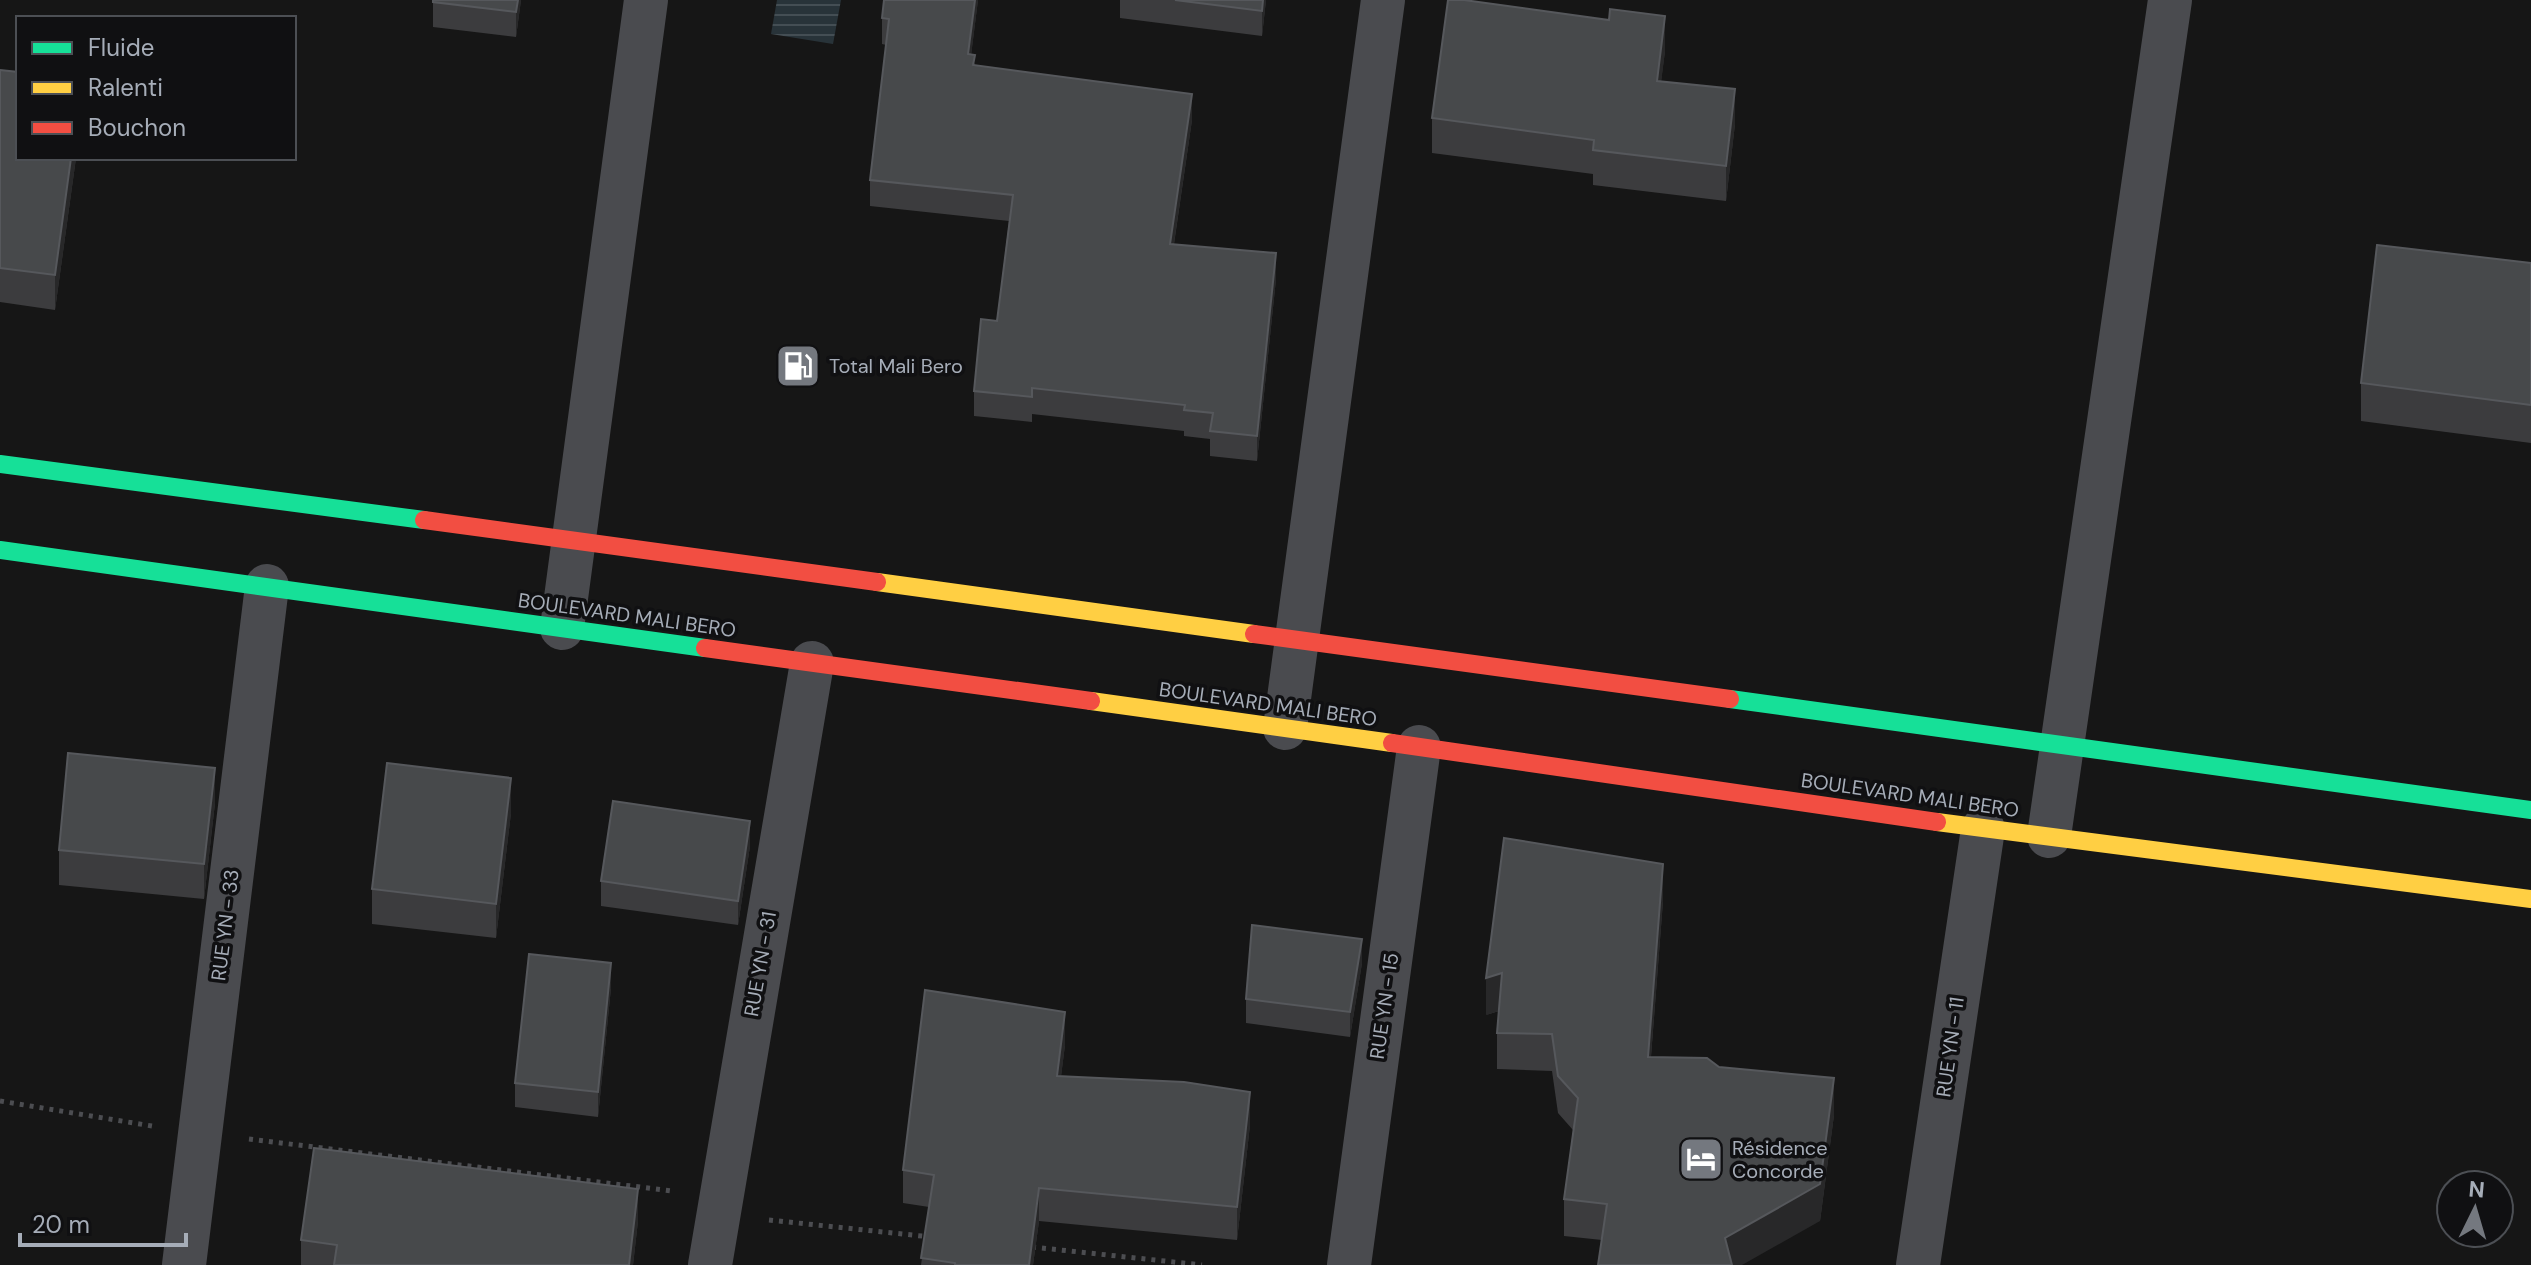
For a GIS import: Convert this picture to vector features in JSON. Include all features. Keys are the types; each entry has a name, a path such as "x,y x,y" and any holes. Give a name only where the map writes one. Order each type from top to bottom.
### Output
{"main road":[{"path":"0,464 574,540 2531,810"},
{"name":"BOULEVARD MALI BERO","path":"0,550 1285,728 1983,829 2531,899"}],"street":[{"path":"562,628 646,0"},
{"path":"1285,728 1383,0"},
{"path":"2049,836 2170,0"},
{"name":"RUE YN - 33","path":"184,1265 267,586"},
{"name":"RUE YN - 31","path":"710,1265 812,663"},
{"name":"RUE YN - 15","path":"1349,1265 1419,747"},
{"name":"RUE YN - 11","path":"1918,1265 1983,829"}],"path":[{"path":"0,1101 200,1133 694,1193 717,1215 936,1237"},
{"path":"1030,1247 1202,1265"}],"shaded area":[{"path":"777,0 841,0 833,44 771,34"}],"building":[{"path":"433,0 518,0 516,12"},
{"path":"884,0 975,0 968,54 975,55 973,65 1192,94 1170,244 1276,253 1257,436 1210,431 1213,413 1184,410 1185,405 1032,388 1032,397 974,391 981,319 997,321 1013,195 870,180 889,19 882,18"},
{"path":"1175,0 1263,0 1262,11"},
{"path":"1448,0 1609,20 1610,9 1665,16 1657,81 1735,89 1726,166 1593,150 1594,140 1432,118"},
{"path":"0,70 16,72 16,160 71,160 55,275 0,268"},
{"path":"2377,245 2531,263 2531,405 2361,383"},
{"path":"68,753 215,768 204,864 59,850"},
{"path":"387,763 511,778 496,904 372,889"},
{"path":"613,801 750,821 738,901 601,881"},
{"path":"1504,838 1663,864 1648,1057 1707,1058 1719,1067 1834,1078 1820,1184 1725,1238 1732,1265 1598,1265 1607,1204 1564,1199 1578,1098 1558,1076 1552,1034 1497,1033 1502,973 1486,978"},
{"path":"1252,925 1362,939 1350,1012 1246,999"},
{"path":"529,954 611,963 598,1092 515,1083"},
{"path":"925,990 1065,1012 1057,1076 1184,1082 1250,1092 1237,1207 1039,1188 1029,1265 955,1265 921,1258 934,1175 903,1170"},
{"path":"314,1148 638,1189 629,1265 334,1265 337,1245 301,1240"}],"traffic: fast":[{"path":"0,464 424,520"},
{"path":"0,550 705,648"},
{"path":"1730,699 2531,810"}],"traffic: slow":[{"path":"877,582 1254,634"},
{"path":"1091,701 1392,743"},
{"path":"1937,822 2531,899"}],"traffic: jam":[{"path":"424,520 877,582"},
{"path":"1254,634 1730,699"},
{"path":"705,648 1091,701"},
{"path":"1392,743 1937,822"}],"place":[{"name":"Total Mali Bero","path":"798,366"},
{"name":"Résidence Concorde","path":"1701,1159"}]}
